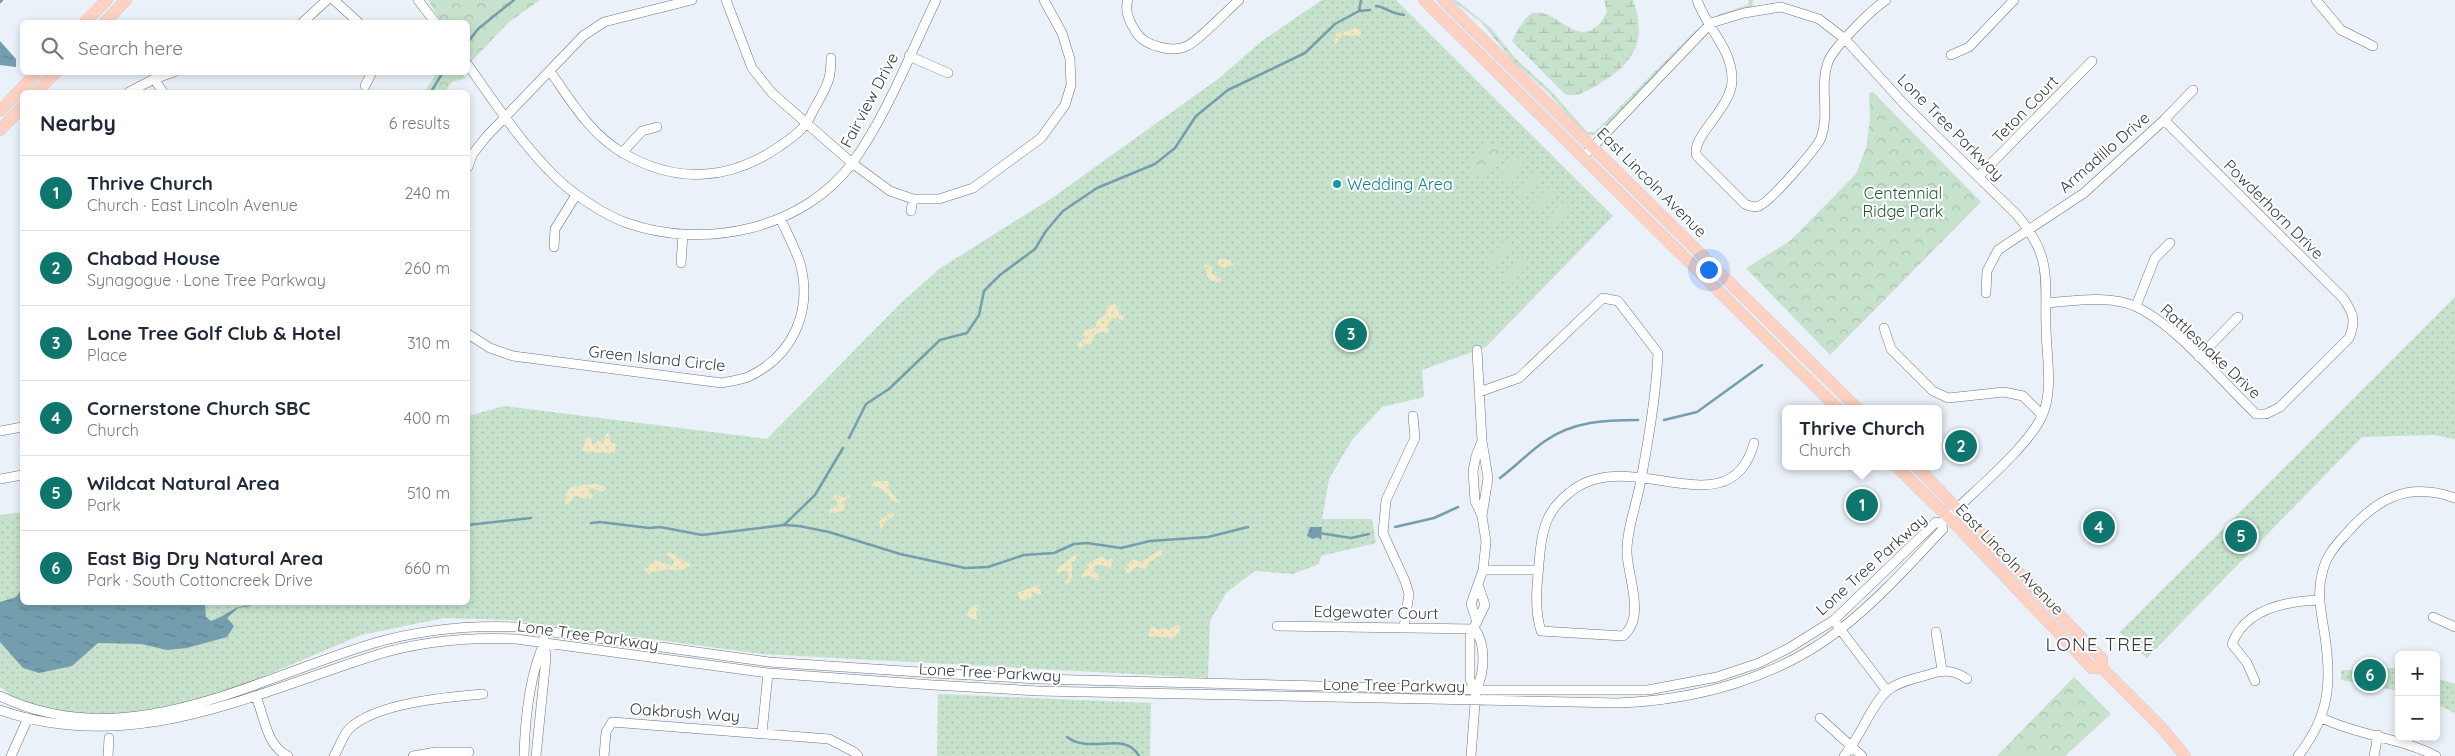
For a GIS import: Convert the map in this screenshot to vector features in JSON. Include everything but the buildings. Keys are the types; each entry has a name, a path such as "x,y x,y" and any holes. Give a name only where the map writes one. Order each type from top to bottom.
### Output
{"main road":[{"path":"87,20 107,0"},
{"path":"107,20 126,0"},
{"name":"East Lincoln Avenue","path":"1424,0 1834,405"},
{"name":"East Lincoln Avenue","path":"1443,0 1594,146 1854,405"},
{"path":"0,111 34,75"},
{"path":"38,90 53,75"},
{"path":"0,130 20,109"},
{"name":"East Lincoln Avenue","path":"1900,470 1945,520 2092,668 2102,668"},
{"name":"East Lincoln Avenue","path":"1920,470 2102,659 2102,668 2161,727 2185,756"}],"street":[{"path":"304,20 327,0"},
{"path":"334,0 356,20"},
{"path":"418,0 433,20"},
{"path":"470,161 472,155 486,137 583,36 604,22 692,0"},
{"path":"726,0 752,68 772,93 852,163 890,191 913,199 939,199 973,188 1041,138 1065,105 1076,86 1062,33 1044,0"},
{"name":"Fairview Drive","path":"470,68 506,118 551,172 576,195 625,222 648,229 683,234 709,235 742,231 780,218 805,204 830,186 852,163 875,127 936,0"},
{"path":"1128,0 1126,5 1130,21 1137,35 1158,48 1187,46 1239,0"},
{"path":"1697,0 1729,56 1732,83 1723,108 1697,142 1695,151 1697,156 1745,204 1755,207 1765,203 1807,159 1820,138 1824,117 1823,82 1829,59 1845,39 1886,0"},
{"path":"1951,55 1969,47 2014,0"},
{"path":"2316,0 2341,30 2373,46"},
{"name":"Lone Tree Parkway","path":"0,696 30,713 70,725 109,730 130,730 168,723 254,691 344,653 405,635 432,630 488,626 545,631 768,668 1039,679 1476,690 1618,691 1648,690 1688,684 1759,663 1789,648 1834,620 1936,522 1945,520 1958,508 2018,448 2042,415 2048,378 2046,302 2042,258 2029,230 2018,215 1904,104 1845,39 1819,19 1781,7 1744,13 1711,23 1584,156"},
{"path":"909,56 948,73"},
{"path":"550,71 591,128 622,152 672,172 695,175 730,172 768,154 791,138 806,124 831,76 831,58"},
{"name":"Teton Court","path":"1978,177 2092,61"},
{"path":"133,90 165,75"},
{"path":"365,86 370,75"},
{"path":"154,79 162,90"},
{"name":"Armadillo Drive","path":"1986,293 1987,271 1998,250 2084,193 2164,120 2193,90"},
{"name":"Powderhorn Drive","path":"2164,120 2343,298 2353,312 2355,324 2349,338 2280,408 2266,414"},
{"path":"622,152 642,131 657,126"},
{"path":"554,246 555,229 576,195"},
{"path":"911,210 913,199"},
{"name":"Green Island Circle","path":"470,335 490,348 512,356 722,383 746,378 770,364 787,347 810,298 800,263 780,218"},
{"path":"681,263 683,234"},
{"path":"2136,306 2155,258 2170,243"},
{"path":"1480,392 1520,378 1602,298 1618,301 1658,353 1657,377 1641,477 1627,551 1635,617 1630,630 1622,636 1541,631 1536,614 1542,530 1554,505 1577,486 1602,476 1641,477 1695,487 1727,482 1736,476 1751,455 1754,443"},
{"name":"Rattlesnake Drive","path":"2046,302 2098,299 2136,306 2160,321 2256,414 2266,414"},
{"path":"2199,357 2238,317"},
{"path":"1884,328 1891,348 1933,391 1948,398 2004,392 2023,396 2042,415"},
{"path":"1476,350 1482,441 1488,478 1482,516"},
{"path":"1404,627 1408,594 1406,581 1383,533 1386,500 1415,438 1413,416"},
{"path":"0,431 20,427"},
{"path":"1476,690 1470,680 1470,636 1485,605 1479,587 1486,542 1482,516 1475,501 1473,484 1476,456 1482,441"},
{"path":"0,479 20,475"},
{"path":"2298,756 2322,718 2330,679 2320,600 2320,580 2326,561 2333,548 2370,509 2382,501 2410,492 2426,491 2455,498"},
{"name":"Lone Tree Parkway","path":"223,716 349,664 408,646 488,638 768,668 1038,691 1475,702 1649,702 1697,694 1764,673 1795,658 1841,629 1863,611 1943,529 1945,520"},
{"path":"1483,570 1539,570"},
{"path":"2255,681 2247,663 2232,644 2235,636 2253,618 2275,605 2320,600"},
{"path":"2433,617 2455,627"},
{"path":"1834,620 1887,691"},
{"path":"1471,756 1476,690 1481,680 1483,643 1476,625"},
{"name":"Edgewater Court","path":"1277,626 1404,627 1476,625"},
{"path":"536,756 546,658 545,631"},
{"path":"1936,632 1942,670"},
{"path":"524,756 525,733 536,662 544,643"},
{"path":"768,668 762,733 829,740 854,752 858,756"},
{"path":"1844,756 1852,747 1887,691 1904,681 1942,670 1957,672 1967,679"},
{"path":"254,691 277,754 288,756"},
{"path":"334,756 348,730 366,715 439,698 483,694"},
{"path":"0,710 26,724 52,733"},
{"path":"11,756 30,713"},
{"path":"1820,718 1862,756"},
{"path":"2322,718 2348,729 2401,741 2436,756"},
{"name":"Oakbrush Way","path":"604,756 606,732 612,722 762,733"},
{"path":"108,756 109,730"},
{"path":"2374,756 2378,735"},
{"path":"413,756 436,752 469,752"}],"green space":[{"path":"428,0 540,0 508,23 470,63 470,20 440,20"},
{"path":"1322,0 1396,0 1613,216 1486,347 1422,370 1424,397 1382,407 1352,440 1329,479 1322,519 1372,519 1376,543 1321,556 1319,564 1293,574 1255,571 1226,593 1210,621 1208,678 762,654 510,620 444,618 361,635 179,713 87,721 14,698 0,687 0,519 20,516 20,605 470,605 470,415 504,406 767,439 900,304 939,269 1052,198 1218,79 1263,40"},
{"path":"1452,0 1456,0 1491,28 1514,57 1551,91 1587,132 1595,132 1694,32 1720,14 1748,5 1749,0 1753,0 1752,7 1720,17 1699,31 1597,135 1585,135 1549,93 1513,61 1481,22"},
{"path":"1604,0 1633,0 1639,29 1633,52 1627,62 1607,79 1576,95 1565,94 1512,41 1529,15 1538,13 1548,15 1577,31 1587,31 1597,26 1607,12"},
{"path":"436,75 464,75 466,78 452,82 446,90 425,90"},
{"name":"Centennial Ridge Park","path":"1873,92 1981,202 1830,355 1746,268 1790,241 1856,174 1866,148 1870,119 1869,93"},
{"path":"1487,143 1498,146 1502,152 1501,156 1496,165 1488,172 1475,176 1469,170 1470,162"},
{"path":"1517,157 1526,165 1507,186 1498,177"},
{"path":"1533,172 1542,181 1523,201 1513,193"},
{"path":"1548,187 1557,196 1538,215 1529,206"},
{"path":"1563,202 1572,211 1553,230 1544,222"},
{"path":"1504,241 1513,250 1494,270 1485,261"},
{"path":"1520,256 1529,265 1510,285 1501,276"},
{"path":"2455,297 2455,439 2434,435 2362,437 2147,658 2120,632"},
{"path":"20,512 20,516 0,520 0,515"},
{"path":"2395,668 2395,690 2341,680 2341,670 2378,670"},
{"path":"2074,677 2111,714 2065,756 1997,756"},
{"path":"2440,679 2455,684 2455,713 2440,706"},
{"path":"938,694 1151,703 1150,756 937,756"}],"sand":[{"path":"1357,28 1361,32 1360,36 1342,35 1336,44 1334,43 1336,34"},
{"path":"1219,259 1226,259 1236,264 1224,268 1217,264"},
{"path":"1206,264 1212,267 1212,274 1220,278 1220,281 1216,282 1207,278 1207,271 1204,266"},
{"path":"1115,304 1119,307 1119,314 1124,316 1123,320 1112,318 1108,323 1109,332 1097,333 1093,337 1092,344 1085,344 1078,350 1078,343 1086,338 1083,334 1084,330 1095,328 1097,321 1107,313 1106,306"},
{"path":"609,433 610,442 616,444 615,453 582,451 587,436 590,437 593,445 598,441 604,442 605,435"},
{"path":"874,481 888,481 889,489 900,503 892,501 884,491 872,486 871,483"},
{"path":"599,484 605,488 605,491 602,492 591,488 588,492 593,495 591,499 575,495 568,504 565,504 566,493 571,487"},
{"path":"836,494 844,498 850,494 850,497 844,501 845,510 830,514 829,510 838,505 837,501 832,498"},
{"path":"893,511 895,515 885,522 882,529 880,528 879,521"},
{"path":"1160,550 1163,551 1162,555 1149,562 1147,569 1136,567 1129,573 1126,573 1125,568 1133,559 1141,562"},
{"path":"670,552 685,562 690,563 690,566 681,570 659,570 649,574 644,570 655,560 672,566 674,560 666,555"},
{"path":"1076,554 1077,558 1072,564 1072,578 1067,585 1065,582 1068,572 1065,570 1058,573 1056,570"},
{"path":"1102,556 1106,560 1112,559 1114,562 1109,569 1103,565 1095,565 1093,570 1100,578 1098,581 1090,576 1081,577 1089,563"},
{"path":"1038,585 1042,595 1033,592 1031,598 1020,599 1017,593"},
{"path":"978,605 980,607 976,612 977,620 966,616 971,607"},
{"path":"1176,625 1180,626 1180,631 1173,638 1148,636 1152,626 1159,630 1165,627 1169,630"}],"water":[{"path":"0,41 16,59 16,67 0,65"},
{"path":"1310,527 1322,527 1321,540 1318,537 1313,539 1307,536"},
{"path":"20,592 20,605 205,605 206,617 211,621 240,607 252,606 238,608 227,618 234,626 227,637 187,648 167,650 141,644 98,643 72,666 39,673 23,668 0,642 0,602 16,597"}],"waterway":[{"path":"470,39 478,29 514,0"},
{"path":"1359,11 1361,0"},
{"path":"1376,6 1404,15"},
{"path":"849,438 866,404 889,389 940,340 967,333 979,315 984,291 1000,275 1035,249 1046,231 1063,211 1097,188 1155,164 1175,148 1196,116 1228,90 1305,53 1335,24 1359,11 1370,10"},
{"path":"432,90 441,75"},
{"path":"1664,420 1697,412 1762,365"},
{"path":"1500,478 1539,445 1567,429 1602,421 1638,420"},
{"path":"784,525 815,495 843,448"},
{"path":"1395,527 1434,518 1458,507"},
{"path":"470,525 531,518"},
{"path":"591,523 600,522 649,528 660,527 702,535 784,525 799,526 829,532 900,554 965,568 988,567 1024,555 1054,553 1074,544 1087,543 1121,548 1150,541 1208,537 1248,527"},
{"path":"1319,533 1351,538 1369,534"},
{"path":"1067,737 1076,742 1086,744 1116,743 1125,745 1133,748 1139,756"}],"place":[{"name":"Wedding Area","path":"1337,184"},
{"name":"Lone Tree Golf Club & Hotel","path":"1351,334"},
{"name":"Chabad House","path":"1961,446"},
{"name":"Thrive Church","path":"1862,505"},
{"name":"Cornerstone Church SBC","path":"2099,527"},
{"name":"Wildcat Natural Area","path":"2241,536"},
{"name":"East Big Dry Natural Area","path":"2370,675"}],"district":[{"name":"LONE TREE","path":"2100,644"}]}
